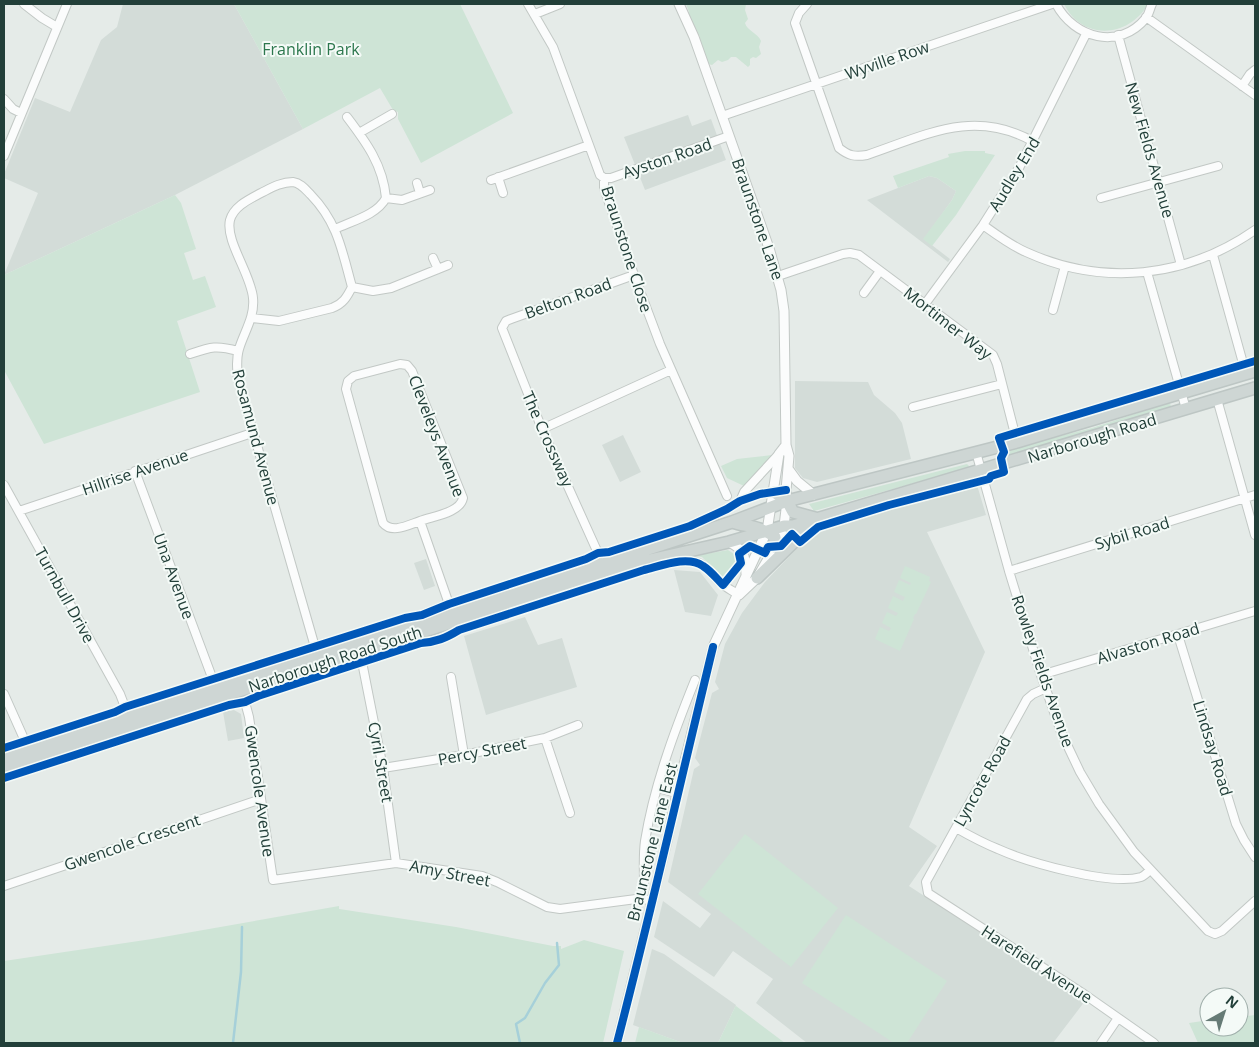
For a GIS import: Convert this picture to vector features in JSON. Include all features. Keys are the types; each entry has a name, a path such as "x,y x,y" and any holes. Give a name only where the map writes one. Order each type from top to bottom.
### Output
{"main road":[{"name":"Narborough Road","path":"787,496 814,495 1017,442 1251,372"},
{"name":"Narborough Road","path":"784,526 793,526 1255,388"},
{"path":"751,577 805,531 815,518 793,512 787,496 774,492"},
{"name":"Narborough Road South","path":"4,757 732,522 772,506 787,496"},
{"path":"732,522 767,531 775,537 775,547"},
{"name":"Narborough Road South","path":"4,768 632,564 729,542 784,526"}],"street":[{"path":"24,4 42,18 57,26"},
{"path":"4,156 67,4"},
{"name":"Braunstone Close","path":"528,4 553,47 600,175 604,178 604,188 634,275 671,370 727,496"},
{"path":"535,14 560,4"},
{"name":"Braunstone Lane","path":"679,4 694,37 778,276 784,311 786,445 789,456 787,496"},
{"path":"807,4 799,13 795,23 839,148 847,155 855,157 952,127 967,125 1001,128 1019,134 1034,142"},
{"name":"Wyville Row","path":"722,116 1052,4"},
{"path":"1056,4 1061,14 1075,28 1086,34 1101,37 1118,35 1134,28 1146,17 1152,4"},
{"path":"1146,17 1255,95"},
{"name":"Audley End","path":"926,304 983,225 1034,142 1086,34"},
{"name":"New Fields Avenue","path":"1118,35 1182,265"},
{"path":"1242,86 1255,70"},
{"path":"4,100 21,113"},
{"path":"359,133 392,114"},
{"path":"335,229 369,214 378,208 386,198 384,182 378,166 359,133 347,117"},
{"name":"Ayston Road","path":"604,178 611,178 729,136"},
{"path":"503,193 494,178 589,145"},
{"path":"1101,198 1218,166"},
{"name":"Rosamund Avenue","path":"315,647 238,379 236,365 238,351 252,318 253,297 247,274 229,229 233,213 259,194 279,184 293,182 303,186 319,204 335,229 352,287"},
{"path":"417,183 420,194"},
{"path":"386,198 402,200 430,190"},
{"path":"983,225 1025,252 1065,266 1092,272 1120,274 1147,272 1182,265 1212,255 1255,230"},
{"name":"Mortimer Way","path":"778,276 850,253 859,255 993,355 1017,442"},
{"path":"1212,255 1251,372"},
{"path":"433,258 438,269"},
{"path":"252,318 274,322 332,308 346,299 352,287 373,290 391,288 448,265"},
{"path":"1054,310 1065,266"},
{"path":"864,294 880,271"},
{"path":"1147,272 1186,409"},
{"name":"Belton Road","path":"504,324 511,319 634,275"},
{"name":"The Crossway","path":"504,324 503,332 542,429 598,553"},
{"path":"190,354 213,346 238,351"},
{"name":"Cleveleys Avenue","path":"400,364 410,367 463,498 462,503 455,509 420,521 396,529 388,528 383,523 346,389 348,381 354,376 400,364"},
{"path":"542,429 671,370"},
{"path":"913,407 1002,384"},
{"path":"1217,399 1255,534"},
{"name":"Hillrise Avenue","path":"19,511 252,432"},
{"path":"772,506 779,454 786,445"},
{"name":"Rowley Fields Avenue","path":"976,452 1009,571 1041,675 1061,732 1080,772 1119,833 1150,870 1208,931 1215,934 1222,931 1255,901"},
{"name":"Narborough Road South","path":"740,501 744,492 779,454"},
{"path":"789,470 797,481 814,495"},
{"name":"Una Avenue","path":"136,472 213,680"},
{"name":"Turnbull Drive","path":"4,485 120,694 125,707"},
{"name":"Narborough Road South","path":"4,748 115,712 125,707 405,618 422,615 449,604 586,559 598,553 609,552 661,535 706,519 740,501 760,494 774,492"},
{"name":"Sybil Road","path":"1009,571 1255,494"},
{"name":"Braunstone Lane East","path":"617,1043 713,647 725,619 739,595 775,547 784,526 787,496"},
{"name":"Braunstone Lane East","path":"751,577 767,531 772,506"},
{"path":"420,521 449,604"},
{"name":"Narborough Road South","path":"661,535 686,536"},
{"path":"729,542 742,552 751,577"},
{"name":"Narborough Road South","path":"4,778 229,705 246,702 258,696 421,643 435,642 447,638 459,630 644,570 672,563 698,563 708,569 723,586 739,595"},
{"name":"Alvaston Road","path":"1041,675 1255,611"},
{"name":"Lindsay Road","path":"1178,634 1236,824 1255,857"},
{"name":"Cyril Street","path":"362,662 384,768 396,863"},
{"path":"451,677 464,755"},
{"path":"644,883 645,842 657,788 678,721 695,680"},
{"name":"Lyncote Road","path":"926,882 1027,699 1046,688"},
{"path":"4,694 25,741"},
{"name":"Gwencole Avenue","path":"246,702 250,717 260,799 273,880"},
{"name":"Percy Street","path":"384,768 464,755 545,738 578,725"},
{"path":"545,738 570,813"},
{"path":"657,788 677,793"},
{"name":"Gwencole Crescent","path":"4,886 260,799"},
{"path":"956,828 999,850 1050,867 1102,876 1128,878 1143,876 1150,870"},
{"name":"Amy Street","path":"273,880 396,863 482,876 547,907 560,909 636,899 653,900"},
{"name":"Harefield Avenue","path":"926,882 928,892 1084,994 1154,1043"},
{"path":"1101,1043 1118,1018"}],"shaded area":[{"path":"123,4 234,4 303,129 175,195 4,275 38,193 4,178 35,98 70,112 101,40 117,27"},
{"path":"688,115 692,126 711,119 726,160 645,190 624,137"},
{"path":"929,176 937,178 956,191 952,200 924,239 950,259 948,262 867,200"},
{"path":"795,381 868,382 874,395 895,413 902,423 911,459 817,482 803,478 795,468"},
{"path":"623,435 641,472 620,482 602,445"},
{"path":"975,484 977,485 986,515 927,532 985,652 909,827 937,846 909,886 1085,1001 1053,1043 807,1043 756,1003 773,979 733,951 714,977 654,937 663,901 700,928 711,914 668,882 694,769 700,765 695,758 712,693 719,689 715,682 725,644 742,613 765,582 804,541 819,531"},
{"path":"426,559 435,586 424,590 414,563"},
{"path":"674,570 700,572 718,595 711,616 685,612"},
{"path":"525,617 538,645 562,638 577,687 486,715 464,636"},
{"path":"234,710 241,714 244,738 228,741 223,712"},
{"path":"652,949 664,954 736,1005 718,1043 683,1043 633,1025"}],"green space":[{"name":"Franklin Park","path":"234,4 460,4 513,113 421,163 398,119 398,112 393,110 380,88 303,129"},
{"path":"686,4 746,4 745,10 748,19 745,23 761,41 759,47 761,54 756,58 750,59 748,67 736,57 731,57 722,62 718,60 712,65 705,63 706,57 699,35 688,15 689,12"},
{"path":"1064,4 1148,4 1140,15 1129,24 1118,29 1106,31 1093,29 1082,24 1072,16"},
{"path":"965,151 985,151 985,153 995,155 956,215 932,246 923,239 952,200 956,191 937,178 929,176 898,188 893,176 949,157 948,154"},
{"path":"175,195 181,203 196,249 184,253 193,280 205,276 216,307 177,321 200,392 44,444 4,370 4,275"},
{"path":"1168,403 1171,405 1169,409 1003,458 1008,449 1092,428"},
{"path":"772,455 744,486 727,478 721,466 737,459"},
{"path":"967,464 968,468 814,511 809,504"},
{"path":"728,550 734,554 737,562 730,575 726,575 724,579 702,557 694,556"},
{"path":"905,566 930,577 929,581 931,582 913,618 900,651 875,639 880,627 889,631 891,628 882,623 887,612 896,616 898,613 888,608 893,596 903,601 905,597 894,592 899,580 910,585 911,583 900,578"},
{"path":"745,834 838,908 791,967 698,894"},
{"path":"339,906 339,909 561,946 561,949 584,940 624,951 603,1043 4,1043 4,961 152,939"},
{"path":"846,915 947,981 907,1043 894,1043 802,983"},
{"path":"736,1006 785,1043 718,1043"},
{"path":"1255,1015 1255,1043 1198,1043 1189,1023 1199,1022 1199,1037 1249,1037 1249,1016"},
{"path":"639,1027 683,1043 635,1043"}],"waterway":[{"path":"233,1043 241,972 242,927"},
{"path":"520,1043 516,1024 525,1018 545,983 559,965 557,943"}],"cycle path":[{"path":"4,778 229,705 245,702 258,696 421,643 441,639 459,630 658,566 682,561 697,563 709,570 723,585 741,563 739,554 750,546 765,553 768,547 781,546 792,534 800,542 818,527 889,505 989,479 991,476 1004,472 1001,458 1004,452 999,438 1255,361"},
{"path":"4,748 115,712 125,707 405,618 422,615 449,604 586,559 598,553 609,552 690,526 740,501 760,494 786,490"},
{"path":"617,1043 713,647"}]}
